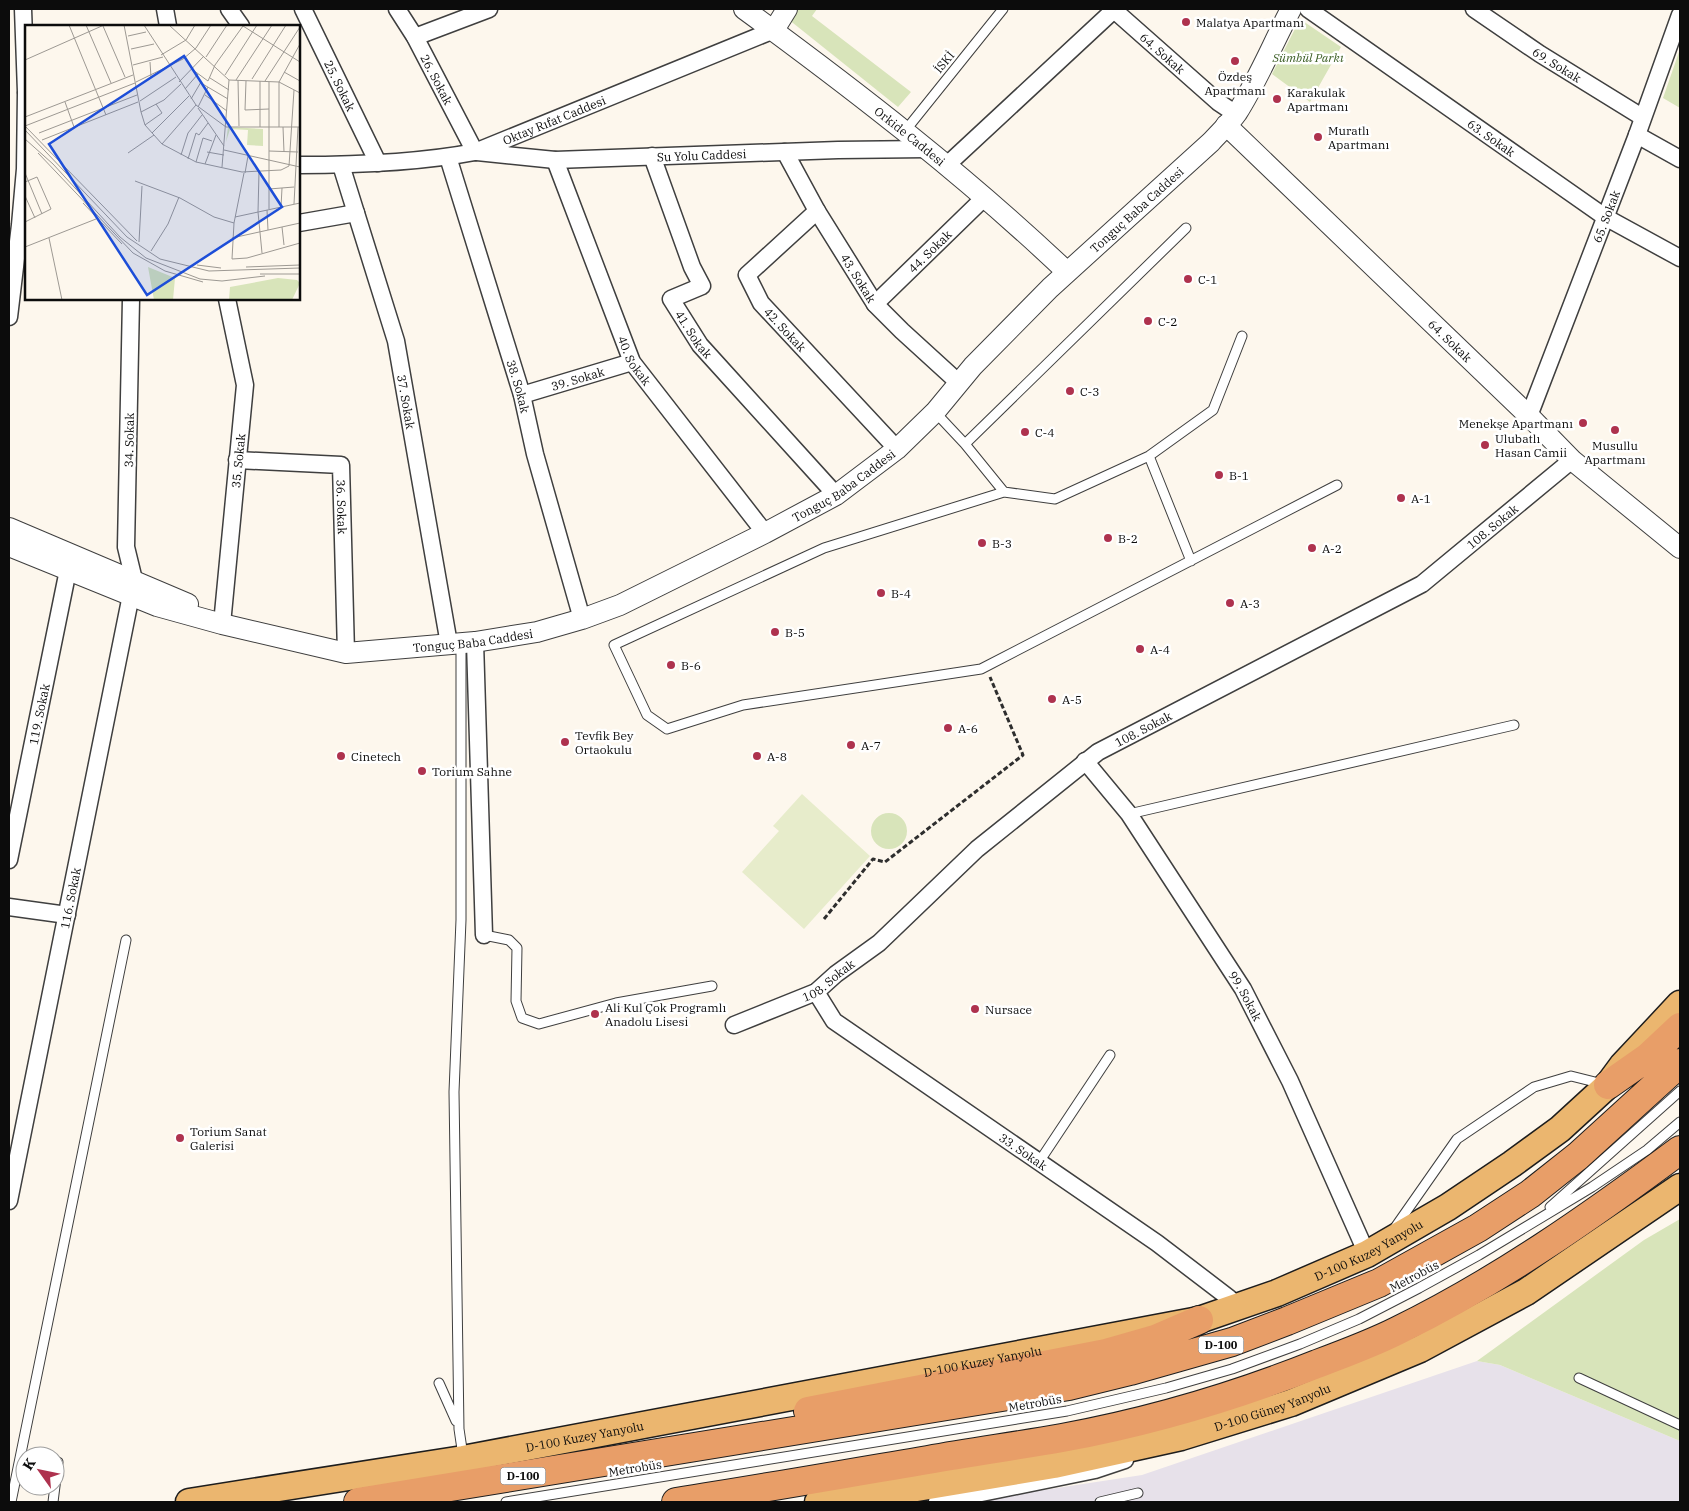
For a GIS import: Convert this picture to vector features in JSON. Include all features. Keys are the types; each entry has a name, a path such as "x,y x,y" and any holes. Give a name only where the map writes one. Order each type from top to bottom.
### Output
{"highway":[{"path":"1608,1085 1648,1057 1680,1027"},
{"name":"D-100","path":"358,1502 1069,1386 1232,1342 1379,1283 1478,1228 1530,1194 1578,1156 1680,1063"},
{"path":"676,1502 1062,1438 1186,1410 1240,1393 1347,1353 1396,1332 1456,1300 1501,1275 1540,1250 1607,1204 1680,1150"},
{"path":"688,1448 740,1427 827,1406 1106,1354 1155,1339 1200,1320"}],"main road":[{"name":"D-100 Kuzey Yanyolu","path":"189,1502 463,1459 1200,1320 1278,1292 1374,1250 1448,1207 1560,1129 1608,1085 1622,1066 1680,1004"},
{"name":"D-100 Güney Yanyolu","path":"818,1502 905,1490 1054,1465 1181,1438 1291,1403 1380,1367 1428,1345 1526,1292 1680,1187"}],"street":[{"path":"23,9 25,64"},
{"path":"165,9 168,25"},
{"path":"229,9 240,25"},
{"name":"25. Sokak","path":"303,9 378,163"},
{"name":"26. Sokak","path":"397,9 415,37 475,152"},
{"path":"415,37 489,9"},
{"name":"Orkide Caddesi","path":"744,9 905,130 986,197 1067,272"},
{"path":"774,30 787,9"},
{"name":"Tonguç Baba Caddesi","path":"9,528 132,588 157,606 222,624 346,653 462,643 537,632 582,619 620,605 765,533 836,495 897,449 935,412 959,383 1067,272 1211,142 1231,120 1291,9"},
{"name":"63. Sokak","path":"1308,9 1605,217 1680,258"},
{"path":"947,166 1115,10"},
{"name":"64. Sokak","path":"1115,10 1218,102 1231,120 1572,460 1680,548"},
{"name":"69. Sokak","path":"1480,11 1540,54 1642,117"},
{"name":"65. Sokak","path":"1529,416 1637,135 1680,15"},
{"name":"Oktay Rıfat Caddesi","path":"300,165 378,163 448,157 475,152 774,30"},
{"path":"9,317 20,225 20,169 25,105"},
{"path":"1637,135 1680,159"},
{"name":"Su Yolu Caddesi","path":"475,152 554,160 928,149"},
{"name":"43. Sokak","path":"786,152 817,210 875,304 959,383"},
{"name":"41. Sokak","path":"652,156 692,267 702,286 671,299 700,345 836,495"},
{"name":"38. Sokak","path":"448,157 522,394 535,454 582,619"},
{"name":"40. Sokak","path":"554,160 632,362 765,533"},
{"name":"37. Sokak","path":"341,165 396,342 462,643 484,935"},
{"name":"44. Sokak","path":"875,304 986,197"},
{"name":"42. Sokak","path":"817,210 746,275 761,302 897,449"},
{"path":"300,223 356,213"},
{"name":"34. Sokak","path":"131,300 126,547 132,588"},
{"name":"35. Sokak","path":"222,624 245,385 227,300"},
{"name":"39. Sokak","path":"522,394 632,362"},
{"name":"36. Sokak","path":"237,460 340,465 346,653"},
{"name":"108. Sokak","path":"734,1025 816,992 836,974 879,943 977,849 1085,761 1106,748 1422,584 1572,460"},
{"name":"Tonguç Baba Caddesi","path":"9,546 68,570 132,588"},
{"name":"119. Sokak","path":"9,860 68,570"},
{"name":"116. Sokak","path":"9,1201 132,588"},
{"name":"99. Sokak","path":"1085,761 1128,814 1243,989 1374,1250"},
{"path":"9,907 67,915"},
{"name":"33. Sokak","path":"816,992 834,1021 1157,1243 1229,1298 1236,1307"},
{"path":"937,1502 1095,1470 1148,1453 1181,1438"}],"lane":[{"name":"İSKİ","path":"905,130 1003,9"},
{"path":"965,444 1186,228"},
{"path":"1242,336 1213,410 1149,456 1055,498 1004,492 824,548 614,645 647,715 666,729 744,705 981,670 1338,485"},
{"path":"935,412 965,444 1004,492"},
{"path":"1149,456 1191,561"},
{"path":"462,643 461,920 454,1092 459,1429 463,1459"},
{"path":"1128,814 1514,725"},
{"path":"484,935 509,940 517,948 516,1000 522,1018 539,1024 616,1003 712,986"},
{"path":"11,1502 126,940"},
{"path":"1039,1162 1110,1055"},
{"path":"1374,1250 1457,1138 1534,1087 1571,1076 1608,1085"},
{"name":"Metrobüs","path":"1535,1221 1680,1090"},
{"name":"Metrobüs","path":"506,1502 1067,1411 1166,1388 1232,1369 1300,1344 1359,1319 1419,1288 1592,1187 1639,1155 1680,1122"},
{"path":"1579,1378 1680,1425"},
{"path":"440,1383 459,1429"},
{"path":"1100,1502 1138,1493"}],"path":[{"path":"824,919 873,859 885,862 1023,755 986,667"}],"shaded area":[{"path":"1477,1361 1500,1365 1680,1441 1680,1502 966,1502 1142,1475"}],"green space":[{"path":"795,9 817,9 812,16 911,92 898,107 788,19"},
{"name":"Sümbül Parkı","path":"1300,19 1341,47 1310,102 1272,74"},
{"path":"1680,49 1680,108 1663,98"},
{"path":"802,794 870,856 804,929 742,872 779,831 773,826"},
{"path":"889,813 896,814 902,818 906,824 906,838 902,844 896,848 889,849 882,848 876,844 872,838 871,831 872,824 876,818 882,814"},
{"path":"1680,1219 1680,1441 1500,1365 1477,1361 1644,1240"}],"place":[{"name":"Malatya Apartmanı","path":"1186,22"},
{"name":"Özdeş Apartmanı","path":"1235,61"},
{"name":"Karakulak Apartmanı","path":"1277,99"},
{"name":"Muratlı Apartmanı","path":"1318,137"},
{"name":"C-1","path":"1188,279"},
{"name":"C-2","path":"1148,321"},
{"name":"C-3","path":"1070,391"},
{"name":"Menekşe Apartmanı","path":"1583,423"},
{"name":"Musullu Apartmanı","path":"1615,430"},
{"name":"C-4","path":"1025,432"},
{"name":"Ulubatlı Hasan Camii","path":"1485,445"},
{"name":"B-1","path":"1219,475"},
{"name":"A-1","path":"1401,498"},
{"name":"B-2","path":"1108,538"},
{"name":"B-3","path":"982,543"},
{"name":"A-2","path":"1312,548"},
{"name":"B-4","path":"881,593"},
{"name":"A-3","path":"1230,603"},
{"name":"B-5","path":"775,632"},
{"name":"A-4","path":"1140,649"},
{"name":"B-6","path":"671,665"},
{"name":"A-5","path":"1052,699"},
{"name":"A-6","path":"948,728"},
{"name":"Tevfik Bey Ortaokulu","path":"565,742"},
{"name":"A-7","path":"851,745"},
{"name":"Cinetech","path":"341,756"},
{"name":"A-8","path":"757,756"},
{"name":"Torium Sahne","path":"422,771"},
{"name":"Nursace","path":"975,1009"},
{"name":"Ali Kul Çok Programlı Anadolu Lisesi","path":"595,1014"},
{"name":"Torium Sanat Galerisi","path":"180,1138"}]}
